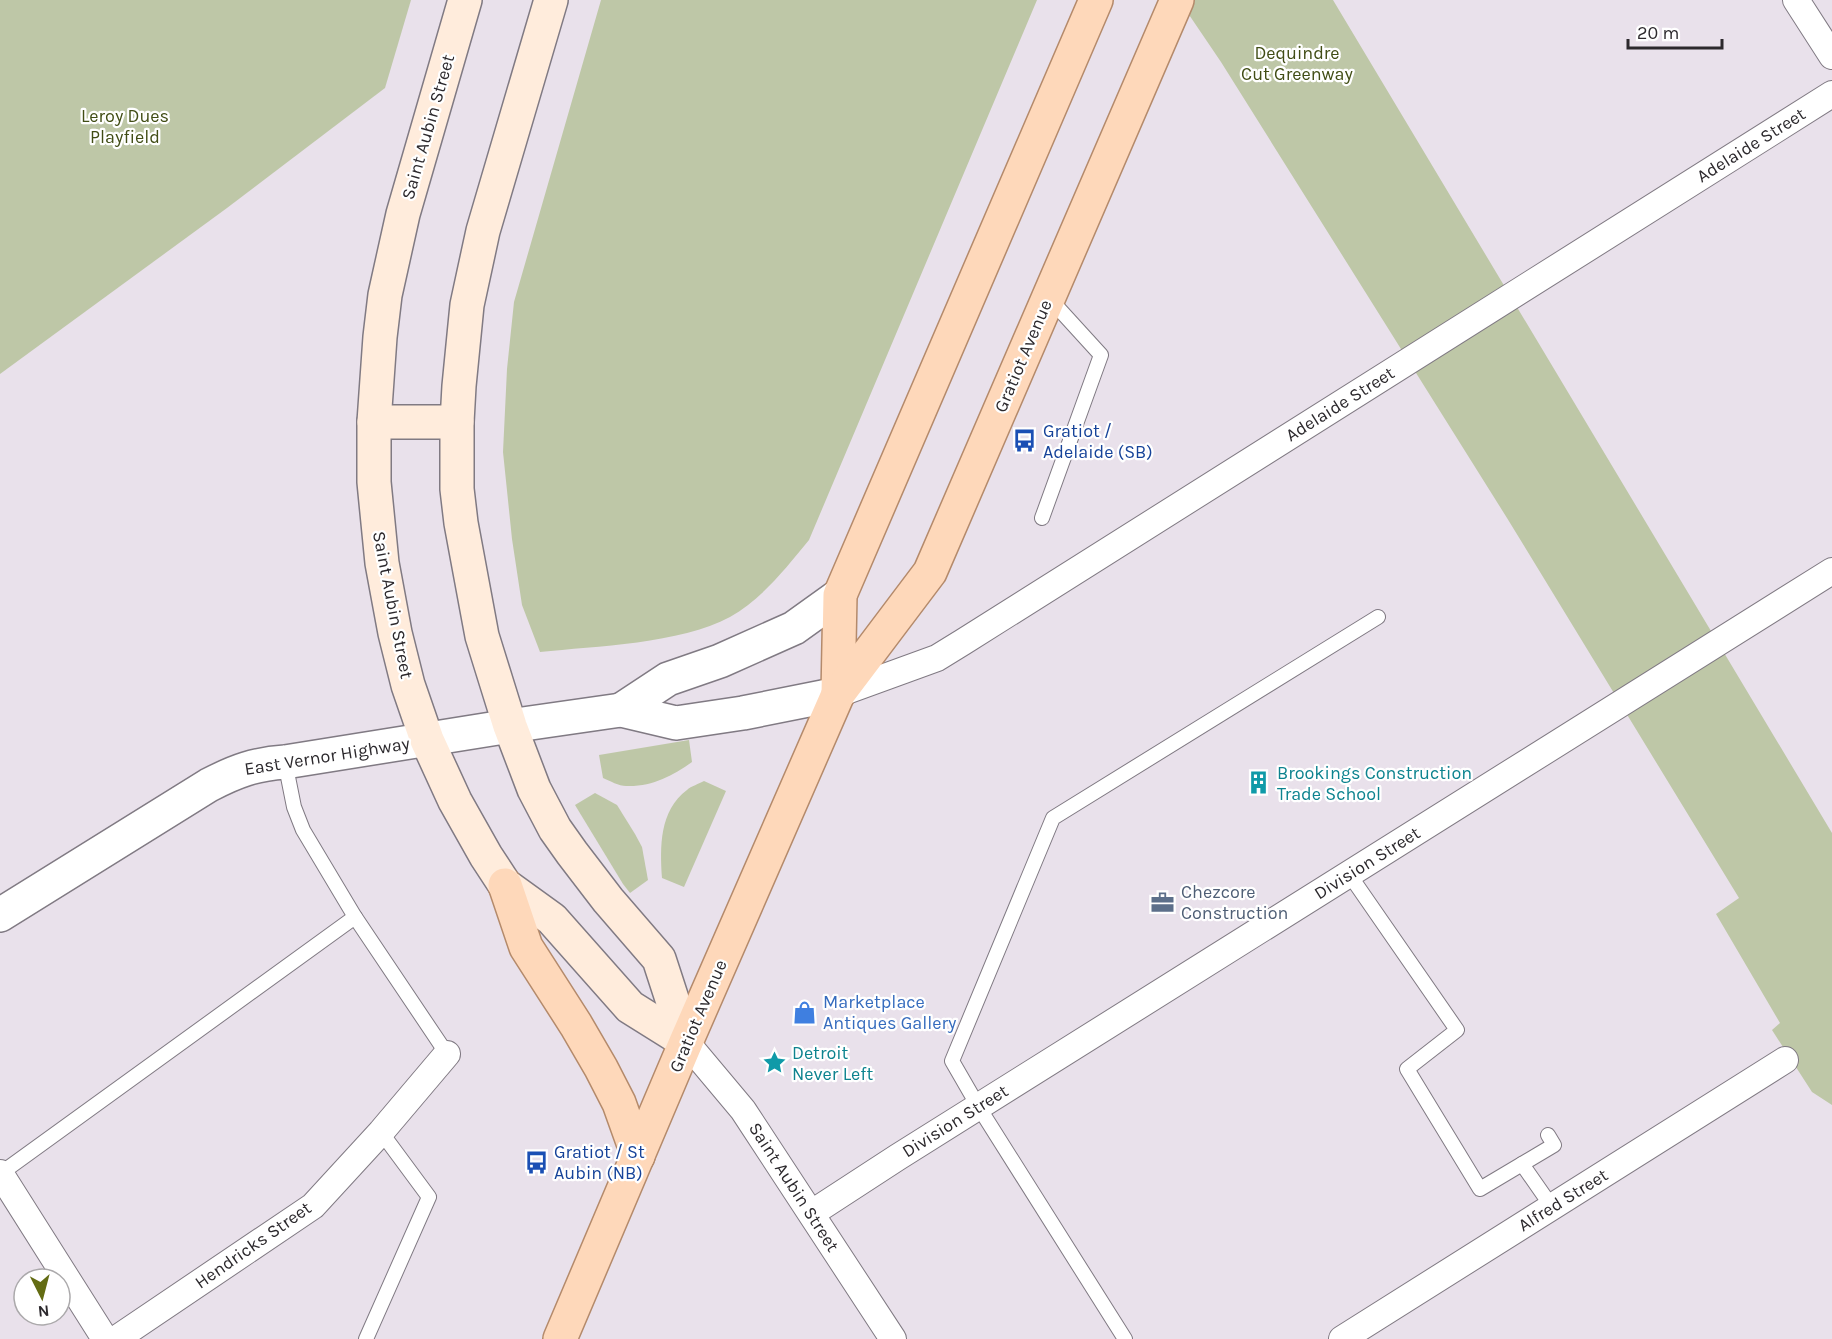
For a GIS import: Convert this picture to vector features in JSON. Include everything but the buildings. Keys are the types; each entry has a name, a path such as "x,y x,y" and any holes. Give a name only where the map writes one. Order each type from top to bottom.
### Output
{"main road":[{"name":"Saint Aubin Street","path":"465,0 403,214 385,295 374,422 376,506 388,597 408,685 427,740 454,801 505,885 552,919 630,1007 686,1042"},
{"name":"Saint Aubin Street","path":"551,0 476,263 464,333 457,422 458,489 467,563 482,636 510,726 534,789 555,829 588,875 659,959 686,1042"},
{"name":"Gratiot Avenue","path":"838,694 840,595 1096,0"},
{"name":"Gratiot Avenue","path":"560,1339 686,1042 838,694 930,572 1177,2"},
{"path":"374,422 457,422"},
{"path":"505,885 526,947 601,1068 619,1103 638,1156"}],"street":[{"path":"1796,0 1832,56"},
{"name":"Adelaide Street","path":"838,694 937,658 1832,94"},
{"name":"Division Street","path":"812,1213 978,1106 1832,571"},
{"name":"East Vernor Highway","path":"621,710 668,679 736,654 794,628 840,595"},
{"name":"East Vernor Highway","path":"0,915 209,785 236,771 261,764 621,710 676,723 743,713 838,694"},
{"name":"Saint Aubin Street","path":"686,1042 743,1110 893,1339"},
{"name":"Hendricks Street","path":"116,1339 313,1206 381,1132 447,1054"},
{"name":"Alfred Street","path":"1342,1339 1785,1060"},
{"path":"0,1174 105,1339"}],"lane":[{"path":"1042,518 1101,355 1049,298"},
{"path":"1125,1339 952,1061 1053,818 1378,617"},
{"path":"285,762 294,807 303,830 356,917 447,1054"},
{"path":"1349,874 1457,1030 1407,1069 1480,1189 1554,1145 1548,1135"},
{"path":"0,1174 356,917"},
{"path":"366,1339 429,1197 381,1132"},
{"path":"1522,1164 1552,1207"}],"green space":[{"name":"Leroy Dues Playfield","path":"0,0 411,0 385,88 227,208 0,374"},
{"path":"601,0 1037,0 809,540 773,582 753,601 730,617 710,626 687,633 637,642 540,652 522,605 512,539 503,452 507,369 514,302"},
{"name":"Dequindre Cut Greenway","path":"1179,0 1333,0 1832,833 1832,1105 1812,1092 1772,1030 1780,1023 1716,914 1739,898 1507,518 1221,62"},
{"path":"689,740 692,762 661,780 644,785 626,786 603,778 599,755"},
{"path":"704,781 726,791 684,887 662,878 663,830 671,808 678,799 689,789"},
{"path":"595,793 617,805 642,847 648,880 630,893 575,805"}],"place":[{"name":"Gratiot / Adelaide (SB)","path":"1025,441"},
{"name":"Brookings Construction Trade School","path":"1259,783"},
{"name":"Chezcore Construction","path":"1163,902"},
{"name":"Marketplace Antiques Gallery","path":"805,1012"},
{"name":"Detroit Never Left","path":"774,1063"},
{"name":"Gratiot / St Aubin (NB)","path":"536,1162"}]}
